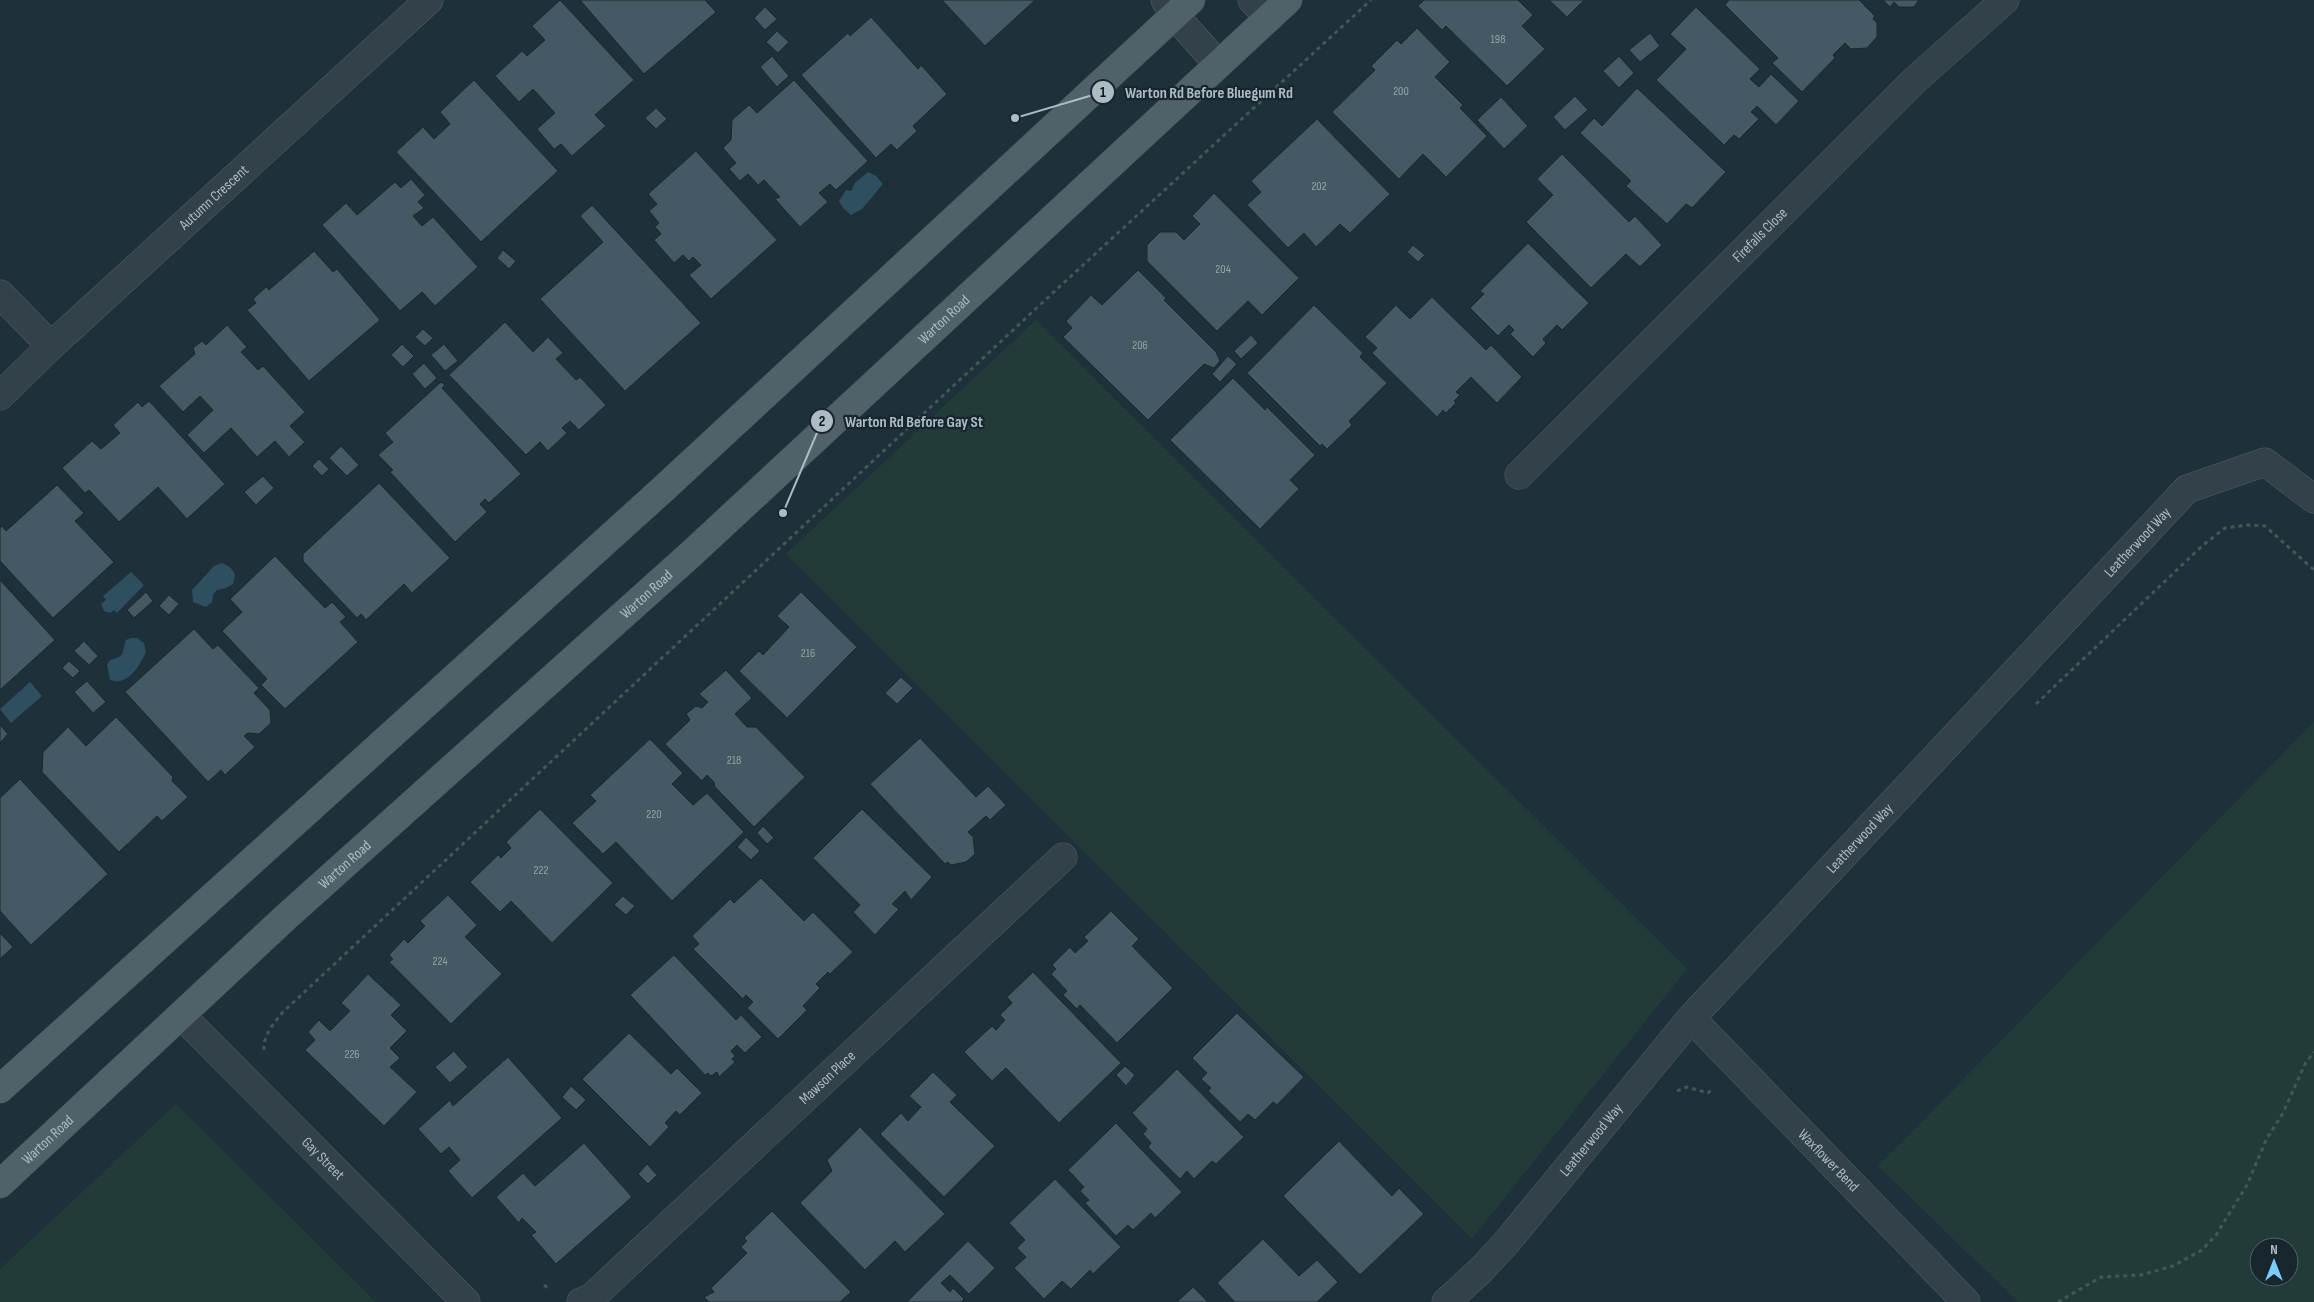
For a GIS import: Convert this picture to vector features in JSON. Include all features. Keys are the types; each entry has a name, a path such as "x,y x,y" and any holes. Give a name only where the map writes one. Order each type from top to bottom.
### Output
{"main road":[{"path":"0,1089 661,491 1177,5"},
{"name":"Warton Road","path":"0,1184 293,911 691,554 1218,64 1270,6"}],"street":[{"name":"Firefalls Close","path":"1519,475 1915,80 2005,0"},
{"name":"Autumn Crescent","path":"0,396 416,4"},
{"path":"1177,5 1218,64"},
{"path":"0,294 52,346"},
{"name":"Leatherwood Way","path":"1446,1302 1480,1271 1506,1242 1691,1018 2187,488 2265,462 2314,499"},
{"name":"Mawson Place","path":"587,1301 1063,857"},
{"name":"Gay Street","path":"181,1015 466,1302"},
{"name":"Waxflower Bend","path":"1691,1018 1966,1302"}],"path":[{"path":"265,1057 264,1045 271,1027 282,1012 1371,0"},
{"path":"2030,709 2202,546 2225,528 2248,525 2265,526 2314,570"},
{"path":"2058,1302 2101,1277 2149,1273 2173,1266 2202,1250 2216,1235 2247,1185 2266,1140 2283,1113 2305,1064 2314,1052"},
{"path":"1676,1091 1688,1087 1708,1093 1734,1062"}],"green space":[{"path":"1036,320 1687,969 1472,1239 786,554"},
{"path":"2314,722 2314,1302 2018,1302 1878,1166"},
{"path":"176,1104 376,1302 0,1302 0,1269"}],"water":[{"path":"868,172 876,176 883,184 862,209 851,215 843,208 839,201 846,190 851,191 855,183"},
{"path":"222,563 230,567 235,574 233,584 217,590 213,595 212,602 206,607 193,602 192,590 214,566"},
{"path":"131,572 144,585 117,613 114,610 110,613 104,611 101,604 106,600 103,596"},
{"path":"137,638 144,643 146,652 143,658 127,678 116,681 110,680 107,665 110,660 121,656 126,640"},
{"path":"30,682 42,696 11,723 0,709"}],"building":[{"path":"560,0 634,80 595,115 606,126 572,156 561,144 554,149 537,129 555,113 533,89 519,102 495,76 522,51 527,56 545,40 532,26"},
{"path":"580,0 705,0 716,12 644,74"},
{"path":"942,0 1035,0 985,46"},
{"path":"1424,0 1518,0 1533,15 1522,26 1545,49 1507,86 1446,26 1442,30 1418,6"},
{"path":"1549,0 1584,0 1567,17"},
{"path":"1729,0 1859,0 1875,16 1873,19 1877,23 1877,37 1867,48 1851,49 1845,43 1833,55 1835,58 1802,92 1772,63 1778,58 1725,5"},
{"path":"1883,0 1919,0 1914,7 1899,7 1894,2 1890,7"},
{"path":"765,7 777,19 765,30 754,18"},
{"path":"1696,7 1760,69 1750,79 1759,87 1771,74 1799,101 1776,125 1757,106 1751,112 1759,119 1739,139 1734,135 1724,145 1656,80 1686,49 1670,34"},
{"path":"871,17 918,69 921,65 947,94 913,126 917,131 897,150 891,144 876,158 801,75 848,33 850,36"},
{"path":"1417,28 1450,62 1435,77 1463,105 1460,108 1487,136 1446,177 1423,154 1399,179 1332,112 1375,70 1371,66 1397,40 1401,44"},
{"path":"777,31 789,42 778,53 766,42"},
{"path":"1650,33 1660,46 1640,62 1629,50"},
{"path":"772,56 789,76 777,87 760,67"},
{"path":"1619,56 1634,73 1619,88 1603,71"},
{"path":"474,80 558,171 481,242 396,152 423,127 434,139 450,124 440,112"},
{"path":"794,80 868,161 836,190 830,184 819,193 828,202 800,227 775,199 780,197 764,180 758,185 748,174 740,181 729,169 736,163 723,148 731,140 732,120 749,105 757,113"},
{"path":"1637,88 1726,172 1692,208 1686,204 1667,224 1626,186 1631,181 1580,133 1594,118 1602,126"},
{"path":"1575,96 1588,110 1565,130 1553,117"},
{"path":"1501,97 1528,126 1504,149 1477,120"},
{"path":"656,108 667,119 656,129 645,118"},
{"path":"1317,119 1390,194 1350,233 1340,224 1316,247 1304,233 1288,248 1247,205 1261,192 1251,181"},
{"path":"696,151 777,240 711,299 689,275 701,265 693,257 689,261 683,255 674,263 654,240 661,234 655,227 659,223 649,211 657,204 648,194"},
{"path":"1562,154 1629,222 1635,216 1662,245 1640,267 1626,254 1591,288 1526,222 1553,195 1537,179"},
{"path":"411,179 425,195 418,202 424,208 413,216 422,226 433,217 478,267 435,306 422,292 400,311 322,225 346,203 357,215 395,182 401,188"},
{"path":"1214,193 1299,278 1262,315 1248,301 1217,331 1147,261 1147,245 1160,232 1176,232 1184,240 1200,224 1192,216"},
{"path":"592,205 701,323 625,391 540,299 603,242 580,216"},
{"path":"1528,243 1589,303 1562,330 1557,325 1543,339 1546,343 1533,357 1510,334 1514,330 1509,325 1498,336 1470,308 1484,294 1480,291"},
{"path":"1413,245 1425,255 1418,262 1407,252"},
{"path":"503,250 516,261 509,269 497,258"},
{"path":"314,251 333,272 337,269 380,320 309,381 247,310 256,303 253,299 266,287 269,290"},
{"path":"1138,270 1166,298 1164,300 1216,352 1220,361 1214,368 1204,364 1148,420 1063,337 1072,328 1066,321 1091,295 1102,305"},
{"path":"1432,297 1486,350 1491,345 1522,377 1497,403 1471,377 1456,392 1460,395 1454,401 1456,403 1446,413 1443,410 1437,417 1372,353 1377,348 1365,337 1396,305 1410,319"},
{"path":"1314,305 1363,353 1360,357 1387,383 1349,421 1352,425 1327,449 1322,444 1320,446 1247,373"},
{"path":"505,322 533,352 548,337 563,353 556,359 576,380 580,377 606,405 579,430 570,421 562,428 567,433 548,451 540,442 526,455 449,375"},
{"path":"227,325 247,347 241,352 258,370 263,366 305,412 290,426 305,442 289,457 275,441 257,457 231,428 204,453 187,435 213,410 200,396 183,412 159,386 195,354 193,348 202,341 206,345"},
{"path":"423,329 433,338 425,346 415,337"},
{"path":"1251,335 1258,343 1241,359 1234,351"},
{"path":"402,344 414,356 403,367 391,355"},
{"path":"444,344 458,361 445,371 431,355"},
{"path":"1228,356 1237,364 1220,382 1212,374"},
{"path":"424,363 437,378 425,389 412,374"},
{"path":"1233,378 1265,410 1267,407 1315,455 1290,480 1299,489 1260,529 1170,440"},
{"path":"441,382 445,385 442,388 521,474 489,503 485,499 480,504 487,512 455,542 390,472 393,470 378,455 393,442 385,433"},
{"path":"149,401 225,484 187,519 158,487 119,522 89,490 85,493 62,468 92,441 101,449 120,433 113,425 138,402 142,407"},
{"path":"341,446 359,465 347,476 329,458"},
{"path":"319,459 329,469 322,476 312,466"},
{"path":"263,476 274,488 256,505 244,492"},
{"path":"379,483 450,558 412,593 404,584 366,620 361,614 357,618 303,561 303,554"},
{"path":"57,485 84,513 75,521 114,562 53,618 0,561 0,528 2,526 6,531"},
{"path":"275,556 325,608 332,602 346,617 340,622 358,642 285,709 261,685 267,679 222,631 242,612 230,599"},
{"path":"0,580 55,640 0,690"},
{"path":"146,592 153,601 134,618 127,610"},
{"path":"801,592 857,647 787,718 739,671 759,651 763,655 789,627 777,616"},
{"path":"169,595 179,604 169,615 159,606"},
{"path":"194,629 213,649 218,645 259,688 254,693 270,710 271,723 259,734 248,733 244,736 255,747 225,775 221,770 208,782 125,692"},
{"path":"84,641 98,656 89,665 74,651"},
{"path":"69,661 80,671 73,678 62,668"},
{"path":"726,670 752,698 735,714 747,727 756,727 805,777 754,827 715,787 714,782 707,775 702,781 665,744 690,720 686,714 696,706 702,708 708,702 699,694"},
{"path":"901,677 913,688 897,704 885,693"},
{"path":"87,681 106,702 93,713 74,692"},
{"path":"116,717 173,777 172,781 188,797 162,821 157,816 119,852 42,772 43,752 68,727 86,746"},
{"path":"0,725 8,734 0,743"},
{"path":"920,738 976,797 988,786 1006,805 990,820 986,816 968,832 973,837 975,854 966,862 951,865 948,862 945,864 870,784"},
{"path":"650,739 683,773 672,784 693,805 707,793 744,832 672,901 616,842 603,854 572,823 596,801 590,795"},
{"path":"20,779 108,874 31,945 0,911 0,798"},
{"path":"540,809 613,883 552,943 511,901 500,912 470,882 498,855 501,858 511,848 506,842"},
{"path":"862,809 932,877 911,900 905,891 892,904 899,909 875,935 853,912 860,905 813,858"},
{"path":"763,826 774,838 767,844 757,833"},
{"path":"746,837 760,851 751,860 737,847"},
{"path":"761,878 804,921 813,912 853,952 830,974 828,972 816,984 820,988 803,1006 807,1010 778,1039 747,1008 753,1002 746,995 743,999 693,949 699,944 692,936 730,899 734,903"},
{"path":"448,895 477,925 465,937 502,974 451,1024 389,962 393,959 389,955 404,939 408,943 425,926 420,921"},
{"path":"623,896 635,906 626,915 614,905"},
{"path":"1111,911 1139,939 1132,946 1173,988 1117,1043 1080,1005 1077,1009 1063,995 1067,991 1051,974 1056,969 1052,965 1070,947 1075,953 1088,941 1084,937"},
{"path":"0,933 13,947 0,959"},
{"path":"674,955 736,1020 741,1015 762,1037 745,1053 737,1045 731,1051 735,1056 732,1059 735,1062 719,1077 717,1072 711,1076 708,1073 705,1075 630,995"},
{"path":"1033,972 1121,1063 1059,1123 1006,1068 992,1081 964,1052 992,1026 996,1030 1005,1020 1000,1015 1012,1003 1007,997"},
{"path":"368,974 401,1005 391,1015 407,1031 390,1048 400,1058 390,1067 417,1092 384,1126 305,1050 315,1040 308,1032 319,1020 330,1031 350,1011 341,1003"},
{"path":"1237,1013 1304,1077 1277,1105 1273,1102 1255,1120 1248,1114 1240,1122 1208,1091 1211,1088 1201,1079 1207,1073 1192,1058"},
{"path":"629,1033 671,1074 677,1068 702,1093 680,1115 676,1111 665,1123 669,1127 650,1147 582,1079"},
{"path":"454,1051 468,1067 450,1083 435,1067"},
{"path":"508,1057 562,1118 472,1198 448,1171 460,1160 449,1147 441,1154 418,1129 450,1100 453,1106"},
{"path":"1125,1066 1135,1075 1126,1086 1116,1075"},
{"path":"1177,1069 1244,1137 1216,1164 1212,1161 1194,1179 1187,1171 1180,1179 1148,1147 1151,1143 1143,1134 1147,1129 1132,1113"},
{"path":"933,1072 957,1095 950,1102 995,1146 944,1197 880,1134 901,1113 908,1121 921,1107 909,1096"},
{"path":"571,1086 586,1100 576,1110 562,1097"},
{"path":"1116,1123 1182,1192 1155,1218 1151,1213 1133,1230 1128,1225 1116,1236 1085,1203 1089,1200 1080,1191 1084,1187 1068,1170"},
{"path":"860,1127 945,1214 905,1252 895,1241 865,1270 800,1203 832,1171 827,1160"},
{"path":"1339,1141 1392,1196 1399,1188 1424,1214 1360,1275 1283,1196"},
{"path":"584,1143 632,1197 556,1264 531,1235 536,1232 522,1218 519,1223 496,1197 523,1173 535,1186"},
{"path":"647,1164 657,1175 648,1184 638,1174"},
{"path":"1055,1179 1121,1247 1093,1274 1090,1270 1071,1289 1062,1281 1044,1299 1014,1268 1026,1257 1017,1248 1025,1240 1009,1223"},
{"path":"772,1211 851,1292 840,1302 709,1302 704,1297 714,1292 711,1288 747,1253 741,1247 747,1241 744,1238"},
{"path":"1263,1239 1299,1276 1317,1260 1338,1282 1317,1302 1235,1302 1217,1283"},
{"path":"968,1241 995,1268 969,1294 950,1275 941,1283 950,1292 953,1288 964,1299 961,1302 907,1302"},
{"path":"1193,1287 1208,1302 1177,1302"}],"place":[{"name":"Warton Rd Before Bluegum Rd","path":"1015,118"},
{"name":"Warton Rd Before Gay St","path":"783,513"}]}
